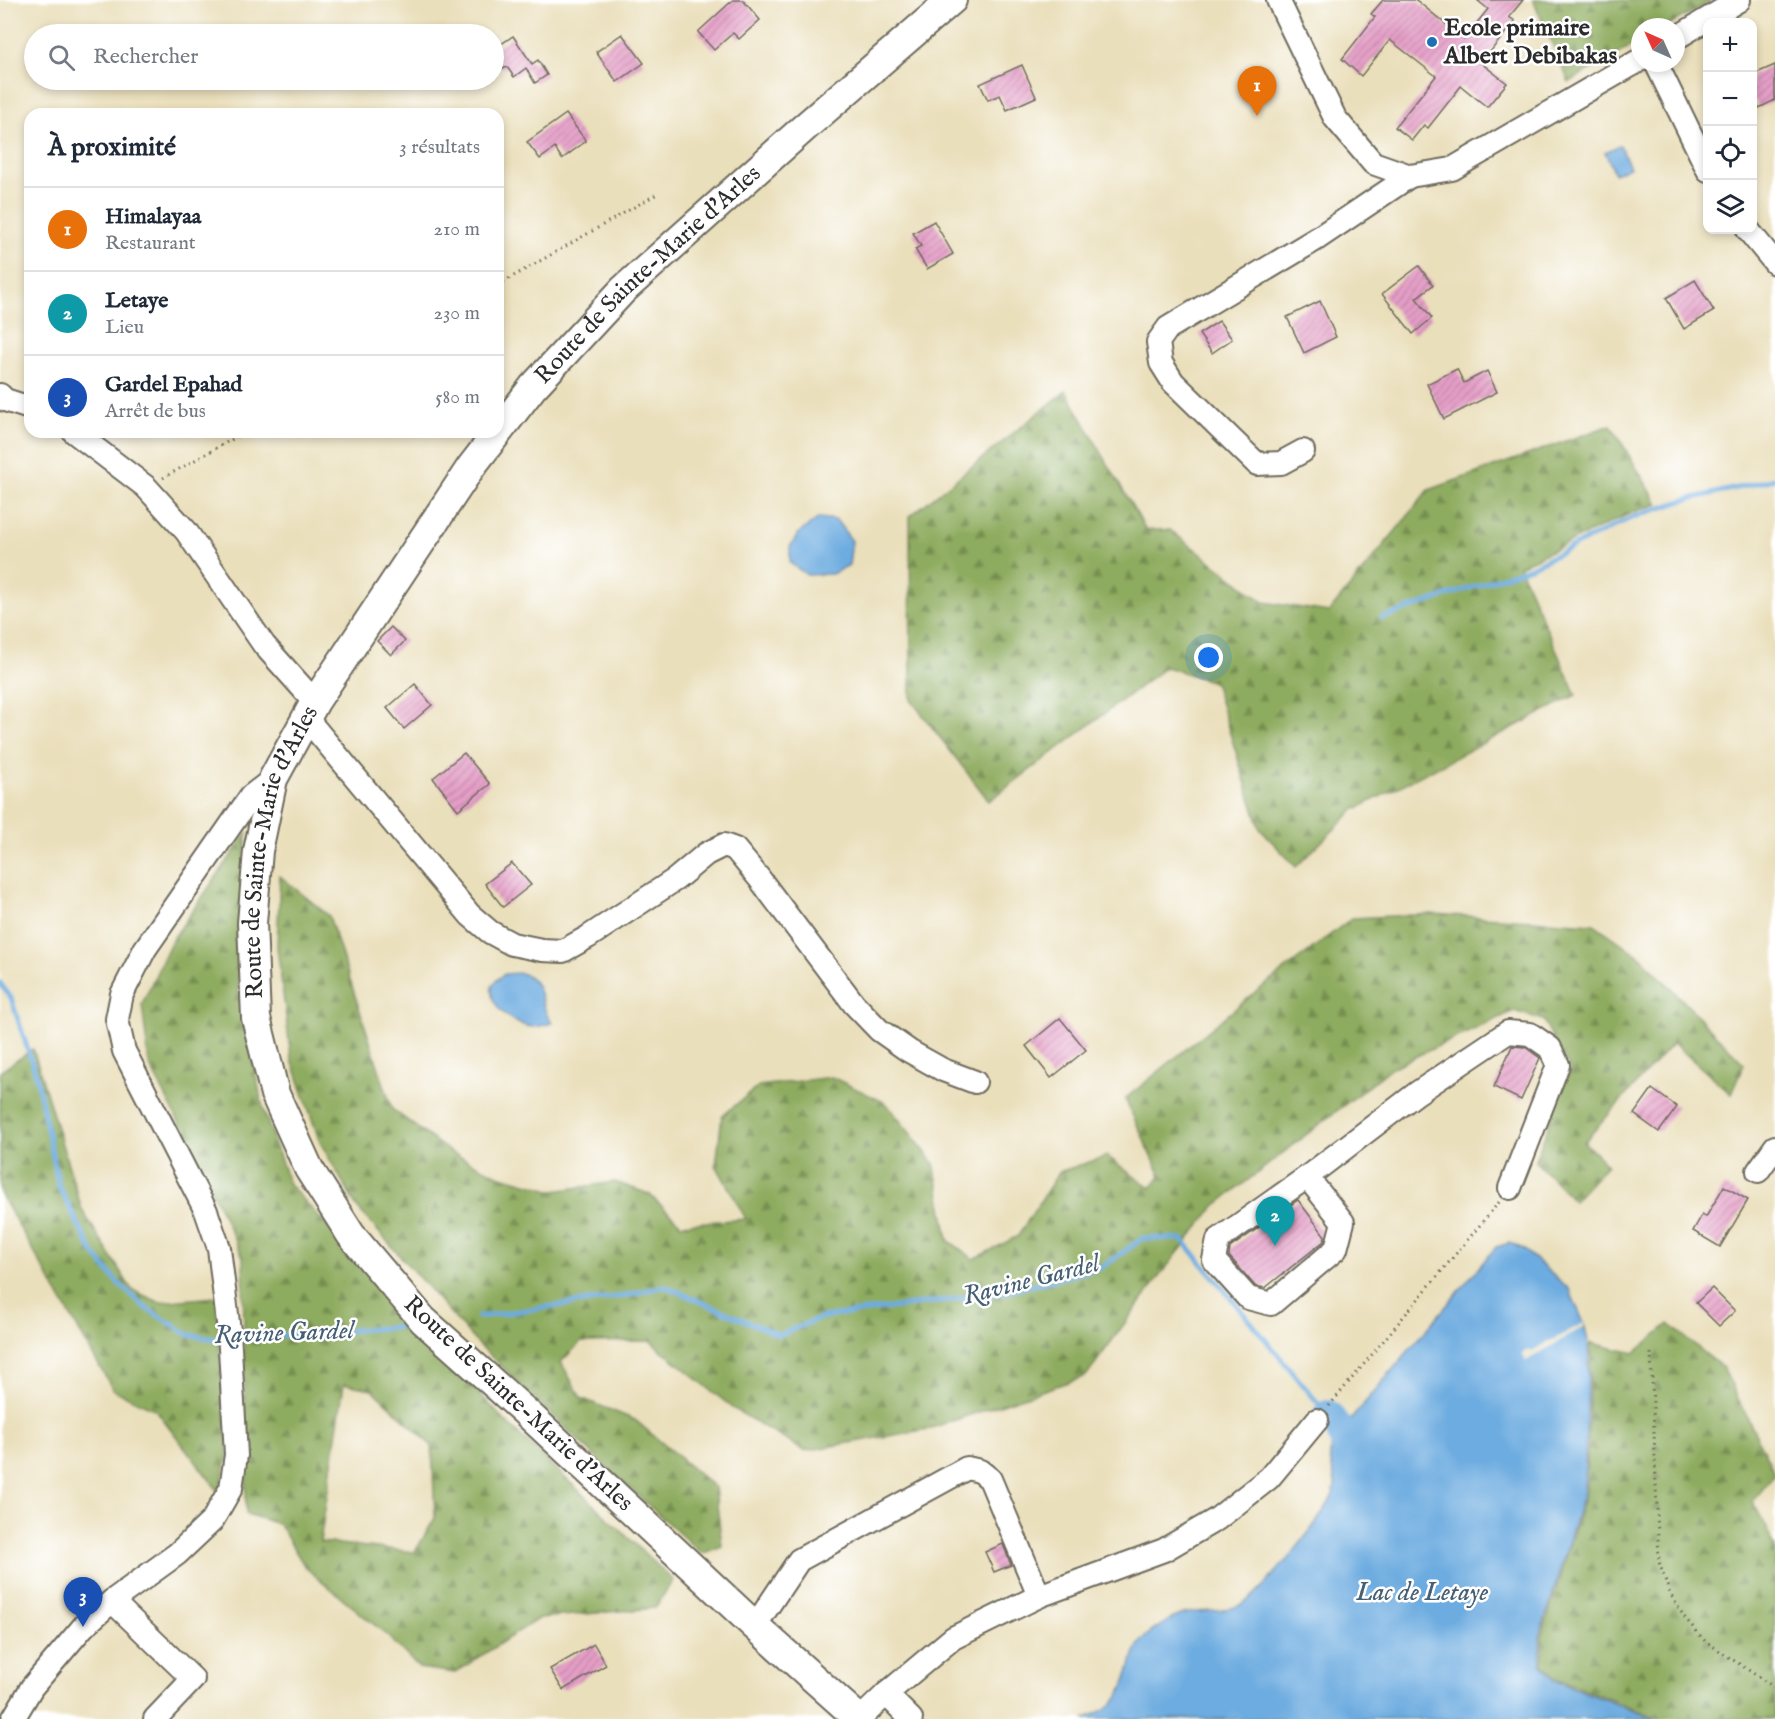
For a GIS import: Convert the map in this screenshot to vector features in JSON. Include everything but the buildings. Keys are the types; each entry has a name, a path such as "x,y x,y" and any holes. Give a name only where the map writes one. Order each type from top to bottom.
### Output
{"main road":[{"name":"Route de Sainte-Marie d'Arles","path":"504,424 533,387 623,290 805,127 952,0"},
{"name":"Route de Sainte-Marie d'Arles","path":"493,438 471,467 311,711 273,779 258,851 252,923 256,1018 275,1094 309,1169 351,1235 423,1320 859,1719"}],"street":[{"path":"1278,0 1335,118 1373,163 1410,176"},
{"path":"1685,33 1739,0"},
{"path":"1303,451 1281,463 1257,464 1173,382 1161,363 1158,342 1168,328 1318,238 1410,176 1452,169 1631,65"},
{"path":"1660,72 1703,162"},
{"path":"1751,234 1775,263"},
{"path":"0,396 24,406"},
{"path":"82,438 146,487 186,531 311,711 470,915 490,932 512,944 542,951 563,951 676,879 706,854 724,845 735,849 854,1004 879,1030 909,1051 943,1070 975,1082"},
{"path":"13,1719 32,1687 83,1627 112,1601 177,1554 212,1521 231,1488 236,1455 229,1340 219,1248 206,1211 124,1051 117,1018 122,994 145,949 251,796 273,779"},
{"path":"1307,1177 1343,1222 1336,1249 1271,1304 1248,1298 1214,1260 1218,1240 1307,1177 1417,1093 1508,1032 1530,1034 1550,1048 1558,1065 1510,1188"},
{"path":"1758,1172 1775,1148"},
{"path":"859,1719 952,1638 1039,1596 1164,1550 1217,1519 1269,1478 1323,1413"},
{"path":"755,1626 799,1560 967,1468 980,1471 990,1479 1039,1596"},
{"path":"112,1601 193,1679 155,1719"},
{"path":"886,1694 911,1719"}],"path":[{"path":"504,282 657,194"},
{"path":"146,487 235,438"},
{"path":"1323,1413 1510,1188"},
{"path":"1651,1353 1659,1562 1670,1594 1685,1618 1705,1641 1775,1688"}],"green space":[{"path":"1533,0 1713,0 1681,18 1631,18 1631,46 1569,82"},
{"path":"1066,391 1146,530 1170,530 1264,602 1329,612 1429,490 1611,425 1658,504 1633,512 1519,566 1576,695 1354,810 1296,867 1260,829 1214,682 1166,667 989,801 911,700 910,516"},
{"path":"247,833 240,903 238,988 263,1108 289,1184 502,1418 673,1580 655,1608 539,1618 455,1673 419,1668 389,1637 305,1567 279,1524 246,1514 243,1257 149,1064 142,1004 172,940","holes":["344,1384 372,1389 432,1446 435,1518 415,1552 320,1542"]},
{"path":"280,876 329,916 392,1109 450,1152 498,1175 554,1191 615,1182 649,1194 681,1224 746,1219 716,1165 722,1116 759,1086 832,1077 886,1103 934,1163 948,1240 974,1259 1018,1236 1059,1172 1107,1156 1150,1188 1161,1176 1125,1099 1252,995 1352,918 1433,914 1594,924 1641,957 1744,1064 1731,1094 1673,1043 1584,1142 1607,1165 1574,1201 1535,1161 1570,1069 1543,1020 1514,1011 1393,1067 1215,1206 1158,1278 1086,1376 928,1429 804,1451 734,1409 650,1341 581,1342 561,1362 581,1398 635,1420 715,1488 722,1546 702,1554 602,1463 474,1340 356,1206 319,1140 291,1057 277,947"},
{"path":"33,1049 82,1210 132,1290 159,1302 216,1297 228,1456 219,1492 156,1410 113,1390 0,1193 0,1072"},
{"path":"1669,1324 1723,1368 1775,1474 1753,1501 1775,1547 1775,1719 1660,1719 1555,1678 1543,1664 1542,1636 1586,1490 1591,1343 1634,1353"}],"water":[{"path":"1620,145 1630,167 1615,174 1605,152"},
{"path":"819,518 836,520 852,541 849,565 832,574 807,575 790,563 790,547 799,533"},
{"path":"522,973 535,983 552,1023 535,1027 526,1026 512,1019 499,1008 494,1002 492,987 505,974"},
{"name":"Lac de Letaye","path":"1510,1243 1523,1249 1569,1289 1584,1323 1589,1345 1584,1491 1540,1636 1541,1664 1554,1680 1655,1719 1085,1719 1107,1708 1118,1697 1139,1645 1152,1631 1183,1614 1227,1609 1242,1604 1280,1568 1310,1531 1331,1498 1335,1483 1330,1451 1341,1431 1496,1247"}],"pier":[{"path":"1584,1323 1585,1326 1526,1361 1522,1353 1530,1349 1532,1351"}],"waterway":[{"path":"1382,618 1531,567 1633,517 1685,500 1775,479"},
{"name":"Ravine Gardel","path":"0,983 11,998 36,1075 59,1187 92,1251 117,1282 146,1308 189,1335 223,1340"},
{"name":"Ravine Gardel","path":"478,1317 624,1296 664,1286 779,1335 823,1317 1001,1293 1101,1268 1143,1238 1182,1239 1328,1415"},
{"name":"Ravine Gardel","path":"235,1339 398,1327"},
{"name":"Ravine Gardel","path":"1328,1415 1341,1431 1353,1469"}],"place":[{"name":"Ecole primaire Albert Debibakas","path":"1432,42"},
{"name":"Himalayaa","path":"1257,116"},
{"name":"Letaye","path":"1275,1246"},
{"name":"Gardel Epahad","path":"83,1627"}]}
